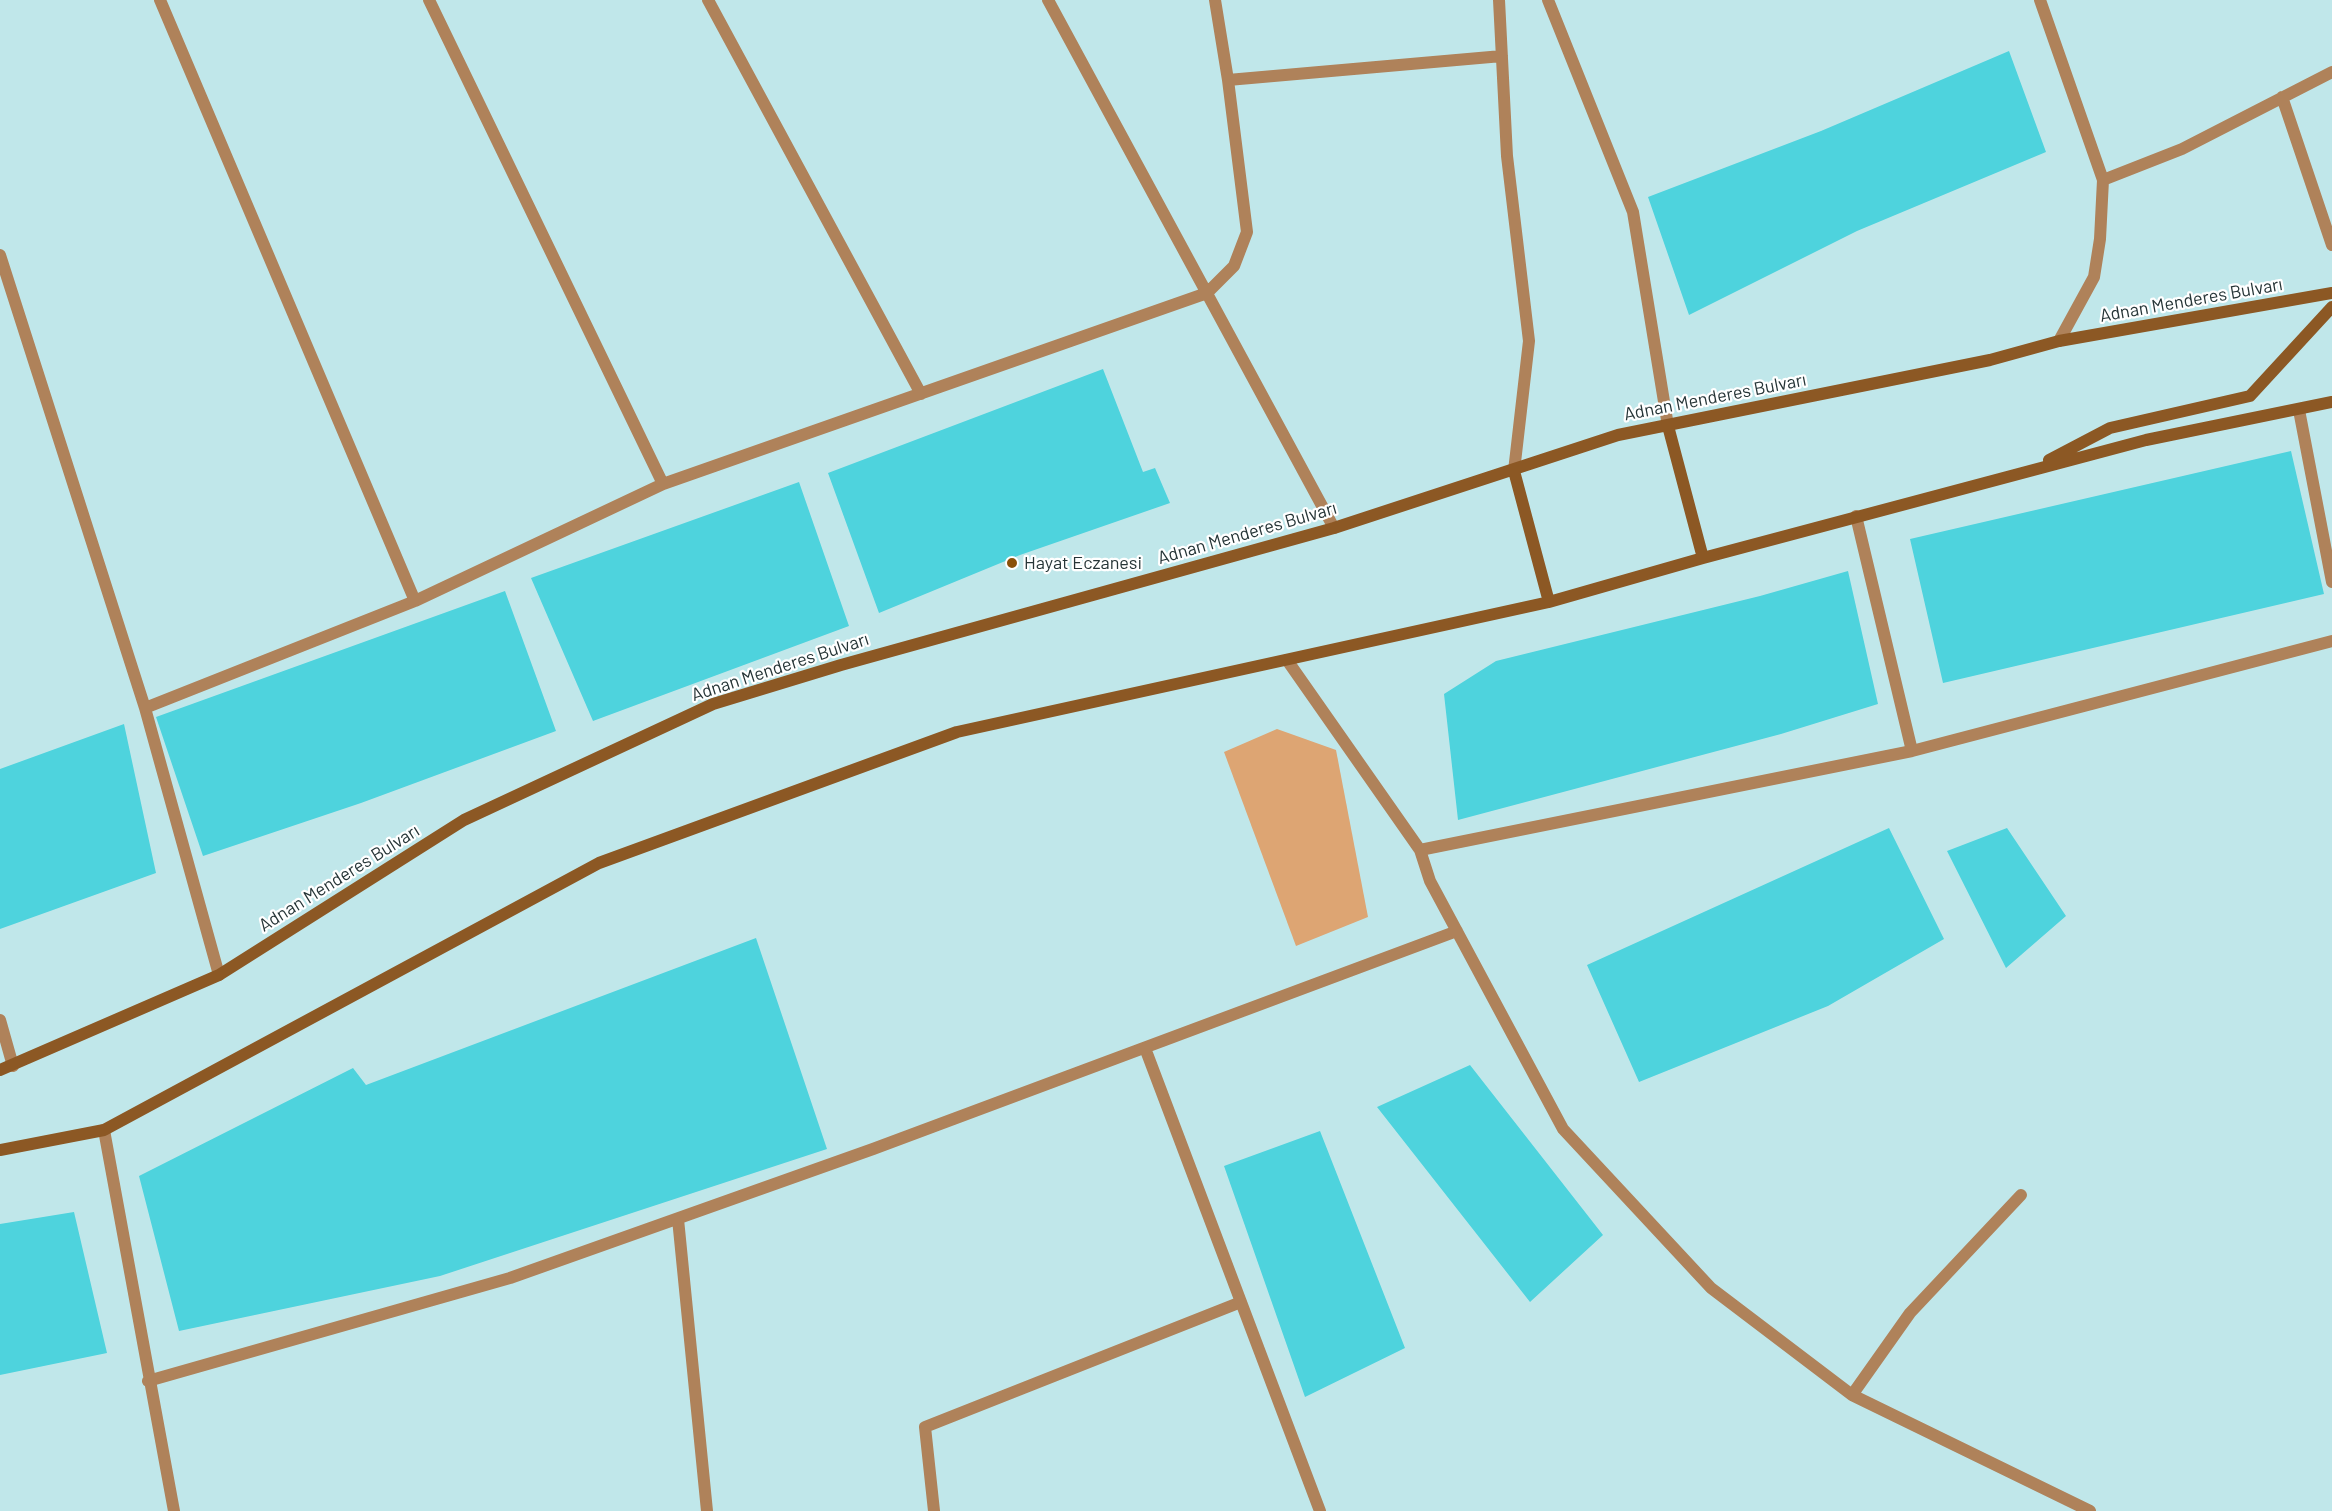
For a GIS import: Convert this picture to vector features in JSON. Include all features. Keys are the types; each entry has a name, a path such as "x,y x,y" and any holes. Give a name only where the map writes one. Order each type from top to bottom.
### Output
{"main road":[{"name":"Adnan Menderes Bulvarı","path":"0,1070 219,975 464,820 713,704 841,665 1334,528 1514,471 1618,435 1990,360 2059,341 2332,293"},
{"path":"2030,471 2110,428 2250,396 2332,307"},
{"path":"0,1150 104,1130 599,863 957,732 1549,602 1856,516 2146,440 2332,402"},
{"path":"1668,426 1703,558"},
{"path":"1514,471 1549,602"}],"street":[{"path":"160,0 416,601"},
{"path":"429,0 663,484"},
{"path":"708,0 921,394"},
{"path":"1048,0 1334,528"},
{"path":"145,708 416,601 663,484 1207,293 1234,266 1246,232 1228,80 1215,0"},
{"path":"1499,0 1507,156 1529,341 1514,471"},
{"path":"1548,0 1633,212 1668,426"},
{"path":"2040,0 2103,180 2100,239 2094,277 2059,341"},
{"path":"1228,80 1502,56"},
{"path":"2103,180 2182,149 2332,72"},
{"path":"2282,98 2332,245"},
{"path":"0,255 145,708 219,975"},
{"path":"2299,410 2332,582"},
{"path":"1856,516 1912,751"},
{"path":"1420,850 1912,751 2332,641"},
{"path":"1287,660 1420,850 1430,881 1563,1129 1711,1288 1852,1395 2090,1511"},
{"path":"148,1381 510,1278 1145,1048 1456,931"},
{"path":"0,1020 13,1066"},
{"path":"1145,1048 1320,1511"},
{"path":"104,1130 148,1381 174,1511"},
{"path":"1852,1395 1910,1313 2022,1195"},
{"path":"678,1219 707,1511"},
{"path":"934,1511 925,1428 1241,1302"}],"shaded area":[{"path":"1277,729 1336,750 1368,917 1296,946 1224,752"}],"building":[{"path":"2009,51 2046,152 1857,231 1689,315 1648,197 1821,131"},
{"path":"1103,369 1143,472 1155,468 1170,503 1020,555 879,613 828,473"},
{"path":"2291,451 2324,594 1943,683 1910,539"},
{"path":"799,482 849,626 593,721 531,578"},
{"path":"1848,571 1878,704 1781,734 1458,820 1444,694 1496,661 1760,596"},
{"path":"505,591 556,731 361,803 203,856 156,717"},
{"path":"124,724 156,873 0,929 0,769"},
{"path":"1889,828 1944,939 1828,1006 1639,1082 1587,965"},
{"path":"2007,828 2066,916 2006,968 1947,851"},
{"path":"756,938 827,1149 440,1276 179,1331 139,1176 353,1068 366,1085"},
{"path":"1470,1065 1603,1235 1530,1302 1377,1107"},
{"path":"1320,1131 1405,1348 1305,1397 1224,1166"},
{"path":"74,1212 107,1353 0,1375 0,1224"}],"place":[{"name":"Hayat Eczanesi","path":"1012,563"}]}
